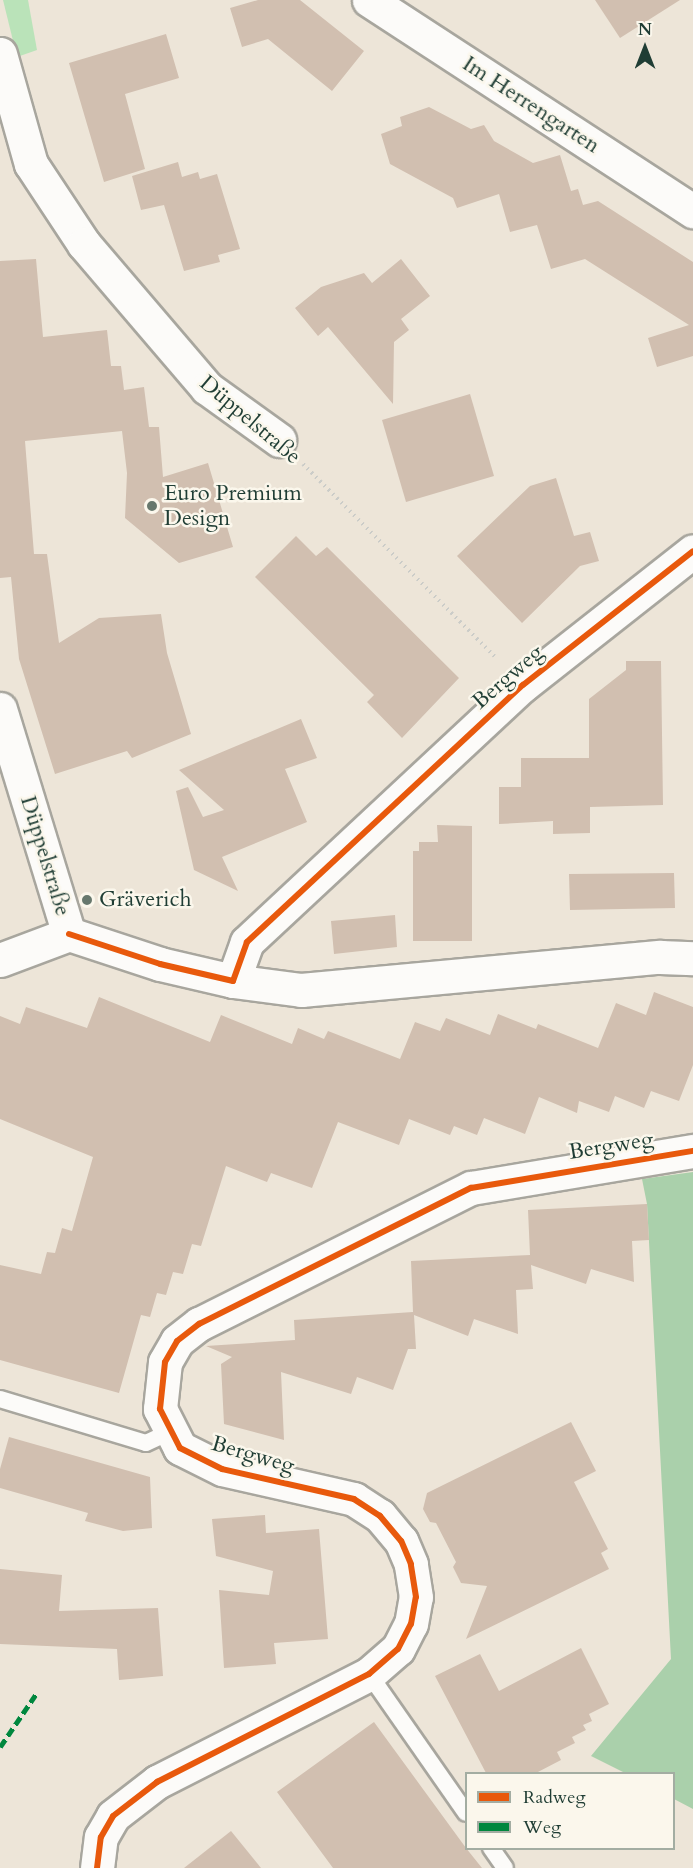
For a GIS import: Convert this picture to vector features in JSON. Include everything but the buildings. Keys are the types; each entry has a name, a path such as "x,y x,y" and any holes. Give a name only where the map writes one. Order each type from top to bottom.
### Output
{"street":[{"name":"Im Herrengarten","path":"369,0 693,211"},
{"name":"Düppelstraße","path":"0,54 31,164 84,244 207,388 279,440"},
{"name":"Bergweg","path":"233,981 247,942 523,685 693,550"},
{"name":"Düppelstraße","path":"0,709 69,934"},
{"path":"0,960 69,934 160,964 233,981 301,990 660,957 693,958"},
{"name":"Bergweg","path":"97,1868 101,1837 113,1816 157,1782 369,1674 398,1649 411,1623 416,1598 411,1564 394,1533 380,1516 354,1499 222,1469 180,1448 160,1408 165,1362 177,1341 199,1324 471,1188 693,1150"}],"lane":[{"path":"0,1399 146,1443 170,1432"},
{"path":"369,1674 465,1812"},
{"path":"492,1850 505,1868"}],"green space":[{"path":"3,0 28,0 37,50 17,57"},
{"path":"693,1172 693,1809 675,1800 675,1772 623,1772 591,1756 671,1659 647,1204 642,1179"}],"marked path":[{"path":"0,1747 36,1694"}],"cycle path":[{"path":"69,934 160,964 233,981 247,942 523,685 693,551"},
{"path":"97,1868 101,1837 113,1816 157,1782 369,1674 398,1649 411,1624 416,1597 411,1564 401,1541 380,1516 354,1499 222,1469 180,1448 160,1409 165,1362 177,1341 199,1324 471,1188 693,1151"}],"place":[{"name":"Euro Premium Design","path":"152,506"},
{"name":"Gräverich","path":"87,900"}]}
